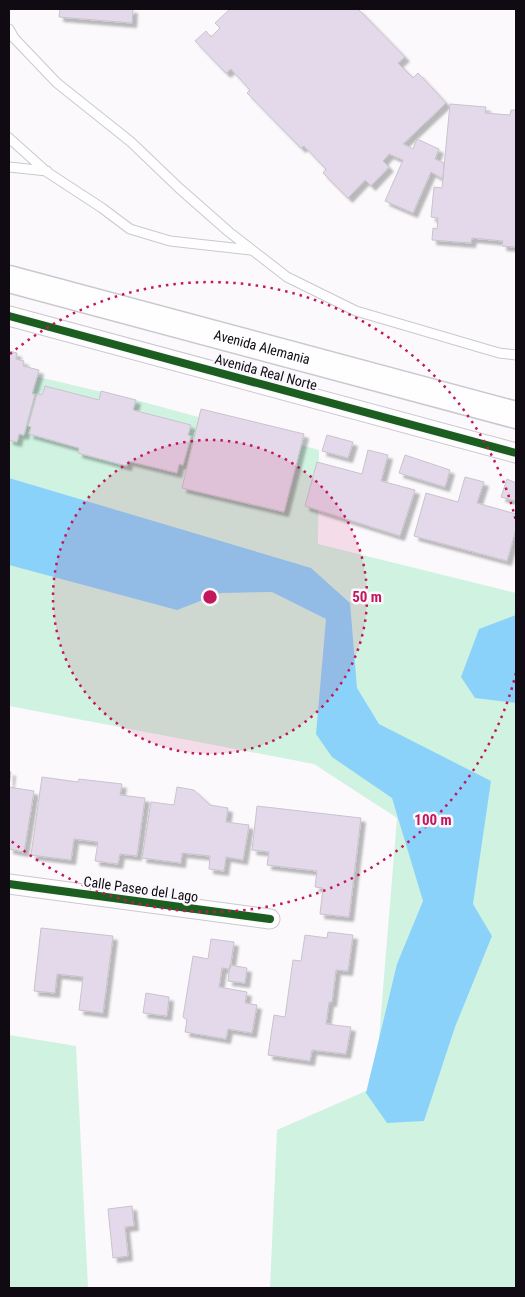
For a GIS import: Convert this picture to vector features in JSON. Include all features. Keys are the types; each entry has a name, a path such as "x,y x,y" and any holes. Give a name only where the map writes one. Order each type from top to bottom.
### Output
{"street":[{"name":"Avenida Alemania","path":"9,279 516,415"},
{"name":"Avenida Real Norte","path":"9,316 516,453"},
{"name":"Calle Paseo del Lago","path":"9,884 270,920"}],"lane":[{"path":"9,29 14,38 57,83 131,142 178,188 287,277 356,311 500,353 516,355"},
{"path":"9,138 47,172 130,229 170,240 252,250"},
{"path":"9,167 47,172"}],"green space":[{"path":"9,370 136,400 319,450 318,544 516,593 516,1288 270,1288 277,1130 375,1087 397,818 314,764 9,706"},
{"path":"9,1035 76,1046 88,1288 9,1288"}],"water":[{"path":"9,478 311,568 350,603 357,688 379,724 491,781 473,904 492,936 455,1027 424,1121 387,1123 366,1093 397,964 423,901 392,798 332,757 316,734 326,619 272,592 221,593 177,610 9,565"},
{"path":"516,615 516,703 475,698 461,677 479,629"}],"building":[{"path":"60,9 133,9 132,23 59,17"},
{"path":"230,9 358,9 405,57 398,63 413,78 418,73 446,103 403,144 413,149 417,139 439,149 435,159 444,163 443,179 431,172 413,213 385,201 403,160 389,154 383,161 389,167 371,186 365,180 348,198 323,173 326,169 304,146 301,148 247,93 250,90 231,69 226,73 195,41 206,31 211,37 220,28 215,23"},
{"path":"450,104 486,107 485,113 510,115 511,110 516,110 516,247 502,246 503,241 472,238 471,243 432,240 433,228 437,229 438,218 431,217 434,187 442,188"},
{"path":"9,351 17,353 16,359 24,361 23,366 39,370 24,435 19,434 17,442 9,440"},
{"path":"45,386 99,400 101,391 136,400 133,410 191,425 188,435 191,436 183,465 179,464 177,473 128,461 127,466 78,453 79,448 29,434 31,427 28,426 37,394 42,395"},
{"path":"201,409 304,434 284,512 182,488"},
{"path":"327,435 353,442 348,458 322,451"},
{"path":"368,450 388,455 381,481 415,490 400,536 305,506 317,462 362,474"},
{"path":"405,455 450,470 445,487 399,473"},
{"path":"465,477 484,482 477,503 516,514 516,529 507,561 414,536 426,493 458,502"},
{"path":"507,479 516,483 516,501 501,497"},
{"path":"9,771 11,772 9,787"},
{"path":"42,777 78,782 79,779 122,784 120,795 145,798 137,856 120,854 118,864 95,861 98,842 74,839 71,860 31,855"},
{"path":"9,787 34,791 24,852 9,849"},
{"path":"177,787 194,790 210,805 228,808 226,822 249,825 243,860 226,857 224,871 209,869 210,856 182,853 181,863 142,858 151,802 174,805"},
{"path":"257,806 361,818 349,917 320,914 323,888 315,887 317,871 267,865 269,852 252,850"},
{"path":"41,928 113,936 103,1013 79,1010 83,977 57,974 55,993 34,991"},
{"path":"328,932 353,935 348,971 336,970 332,1002 329,1002 326,1024 351,1027 346,1054 312,1050 310,1061 268,1055 274,1015 285,1017 293,960 301,961 305,935 327,938"},
{"path":"211,939 234,942 230,969 222,968 219,987 247,992 245,1003 257,1005 252,1033 228,1029 226,1039 185,1032 187,1020 183,1017 193,956 208,959"},
{"path":"230,965 247,968 245,983 228,981"},
{"path":"146,993 169,997 167,1016 143,1013"},
{"path":"132,1206 134,1226 125,1227 128,1256 113,1258 108,1209"}],"cycle path":[{"path":"9,316 516,453"},
{"path":"9,884 270,919"}]}
